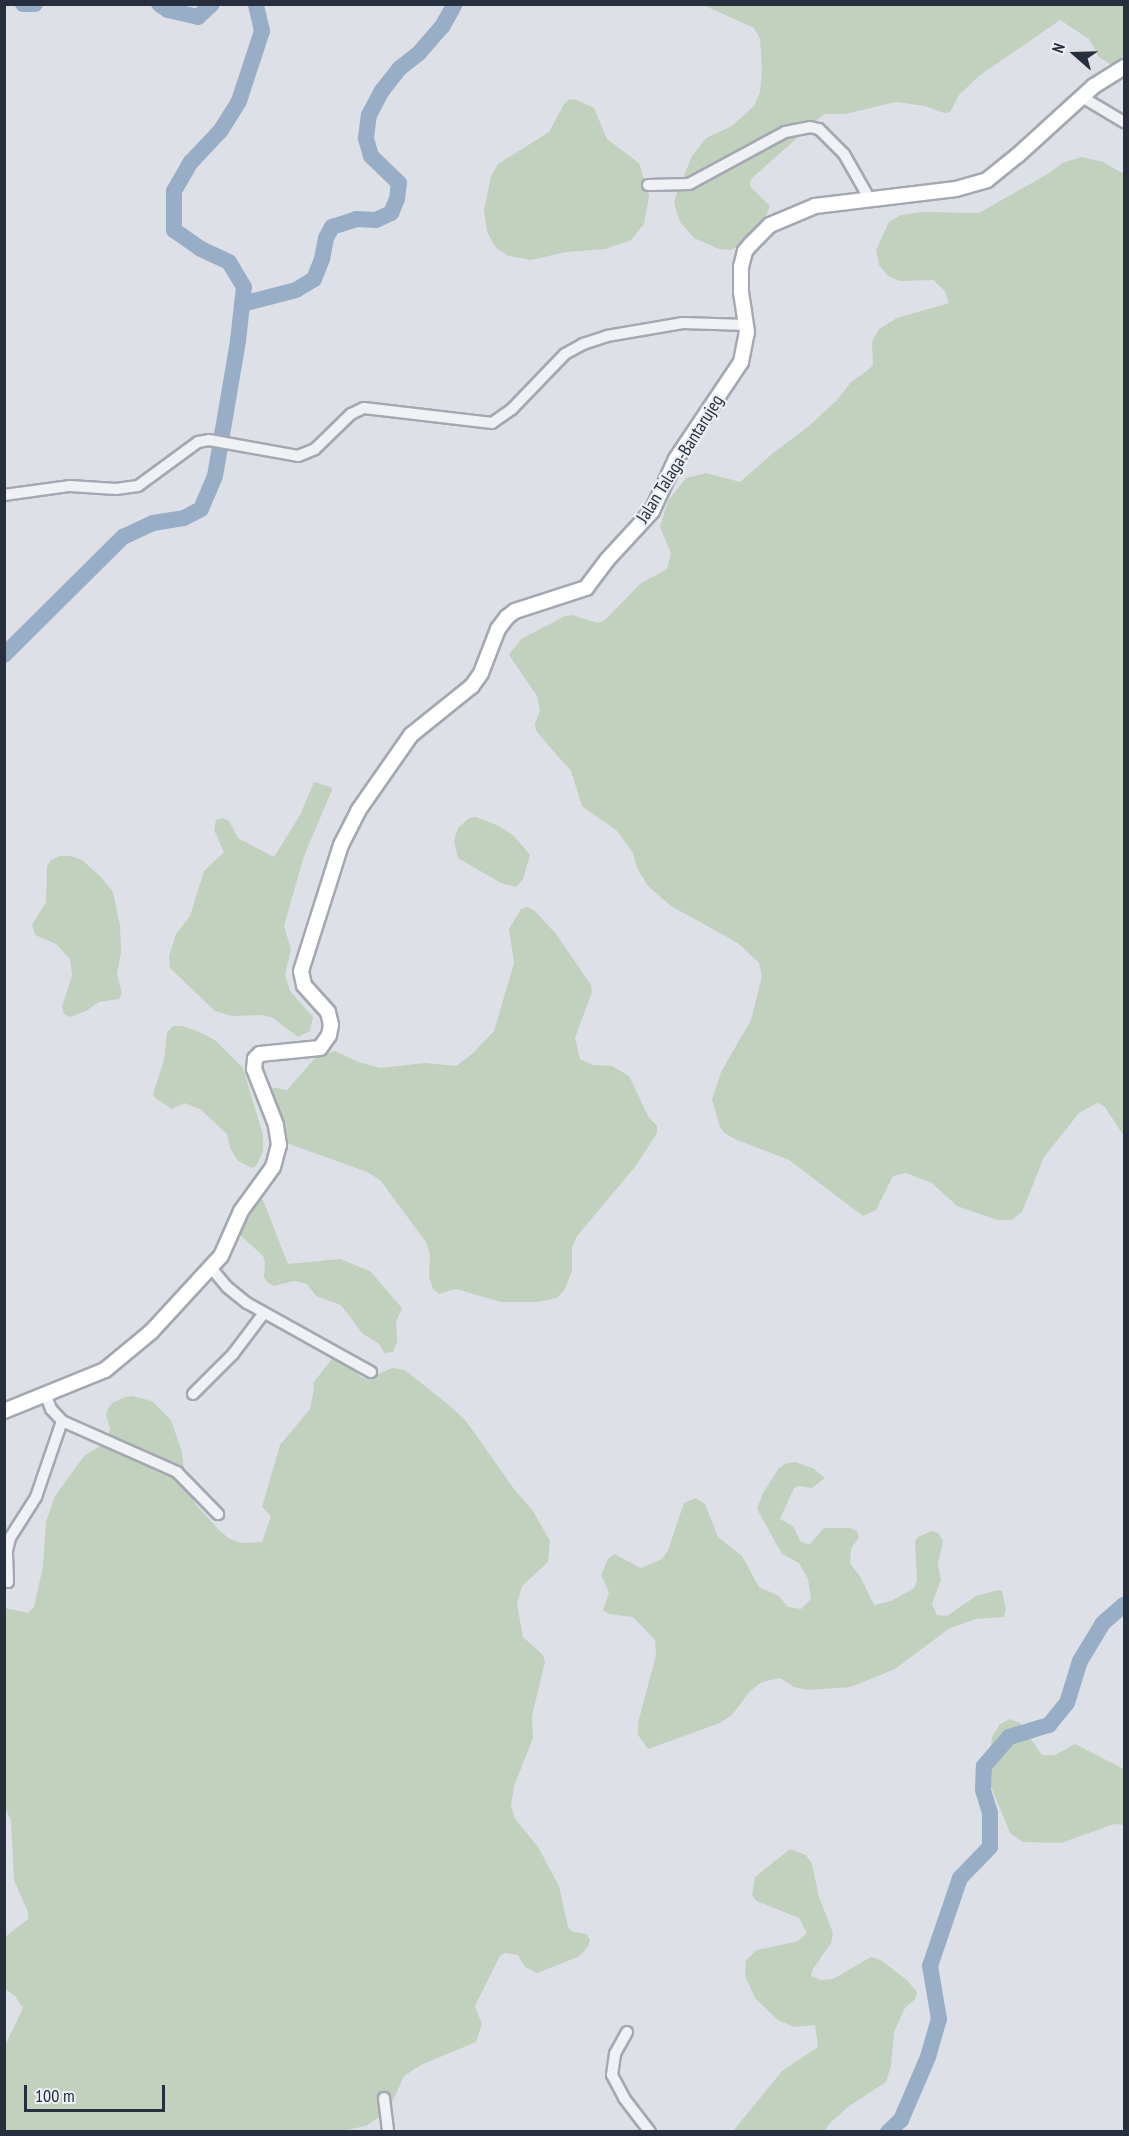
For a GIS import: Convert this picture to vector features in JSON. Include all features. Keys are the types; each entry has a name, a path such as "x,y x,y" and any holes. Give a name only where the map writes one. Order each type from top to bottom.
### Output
{"main road":[{"name":"Jalan Talaga-Bantarujeg","path":"4,1411 75,1384 112,1365 151,1332 212,1269 241,1211 273,1167 279,1146 276,1125 253,1067 255,1059 263,1053 320,1048 329,1035 331,1025 328,1012 304,985 301,971 341,845 358,812 411,735 472,686 481,673 498,628 507,617 515,611 586,588 607,560 652,511 676,459 741,362 746,348 741,267 745,251 770,225 815,206 956,189 987,180 1082,97 1125,68"}],"street":[{"path":"1082,97 1125,122"},
{"path":"648,186 689,184 785,132 810,127 819,129 844,154 869,198"},
{"path":"4,495 69,486 116,489 138,486 191,446 209,440 290,456 315,449 351,414 364,408 492,423 512,409 565,354 607,336 683,323 746,325"},
{"path":"212,1269 227,1287 264,1313 371,1372"},
{"path":"193,1394 233,1354 264,1313"},
{"path":"46,1396 51,1409 62,1421 177,1472 218,1514"},
{"path":"8,1582 7,1551 10,1538 36,1497 62,1421"},
{"path":"627,2032 615,2054 612,2075 624,2098 650,2132"},
{"path":"384,2098 388,2132"}],"green space":[{"path":"703,5 1124,5 1124,63 1116,68 1099,57 1089,39 1060,20 979,76 959,95 950,112 944,113 925,106 896,102 845,114 824,114 751,179 750,186 770,206 762,225 742,244 731,250 719,249 694,238 680,222 674,203 692,156 706,138 732,126 754,106 760,92 762,70 760,39 754,28"},
{"path":"569,99 594,108 607,139 639,163 649,196 644,224 631,240 605,249 566,252 531,260 509,256 496,248 487,232 484,210 491,176 498,164 549,132"},
{"path":"1082,157 1103,162 1124,174 1124,1136 1104,1106 1097,1103 1079,1113 1044,1157 1022,1212 1012,1220 997,1220 957,1206 932,1183 906,1173 893,1176 876,1210 863,1216 789,1160 737,1140 724,1133 720,1127 712,1099 721,1072 751,1020 762,976 759,963 738,943 671,906 648,886 637,868 633,853 617,831 582,806 571,771 536,731 535,724 540,710 537,696 509,655 521,639 565,616 572,615 598,623 605,620 641,583 667,569 671,553 660,527 668,501 686,478 706,473 740,482 809,426 838,399 851,382 873,365 872,342 879,329 897,318 949,303 944,290 933,280 900,281 888,276 879,265 876,250 889,222 901,215 922,212 979,213 1051,172 1062,163"},
{"path":"314,782 331,787 332,790 304,856 284,926 291,949 285,975 290,991 313,1017 310,1031 298,1037 273,1018 262,1015 232,1016 215,1011 170,968 169,956 176,934 190,916 204,871 224,852 214,830 216,820 223,818 229,821 238,838 274,857 300,815"},
{"path":"476,817 499,826 514,836 530,855 523,879 516,887 501,883 458,858 454,841 458,828 469,818"},
{"path":"60,856 71,856 82,860 102,878 113,892 120,926 121,952 117,974 122,993 119,999 99,1002 86,1011 70,1017 64,1014 62,1007 72,975 70,959 56,944 35,935 32,925 46,902 47,866 51,860"},
{"path":"527,907 534,910 556,934 591,985 592,992 575,1038 580,1059 592,1065 612,1066 629,1076 648,1116 657,1126 657,1133 635,1167 577,1236 572,1248 572,1271 565,1289 557,1298 537,1302 501,1302 456,1289 439,1294 433,1289 429,1277 430,1255 426,1242 380,1180 367,1172 284,1142 271,1099 270,1087 287,1090 315,1058 335,1051 359,1062 380,1068 425,1063 456,1066 472,1054 494,1031 514,963 509,929 521,909"},
{"path":"173,1026 183,1026 216,1041 243,1068 263,1135 263,1152 256,1166 252,1168 238,1161 230,1148 227,1134 200,1109 184,1103 172,1109 155,1098 153,1094 164,1060 167,1032"},
{"path":"260,1198 263,1200 288,1264 340,1259 370,1271 402,1308 396,1322 397,1342 393,1352 384,1353 379,1344 362,1333 341,1305 316,1296 307,1284 294,1281 274,1286 267,1282 264,1277 263,1256 239,1234"},
{"path":"336,1354 361,1377 367,1379 392,1368 405,1370 450,1406 466,1421 514,1489 533,1511 550,1541 548,1562 522,1586 517,1604 523,1637 543,1655 545,1662 532,1716 533,1738 514,1786 511,1806 515,1819 538,1847 559,1886 568,1927 573,1932 587,1934 590,1940 588,1947 578,1957 537,1973 525,1967 518,1955 505,1953 500,1956 475,2006 482,2024 476,2042 421,2065 404,2076 388,2111 366,2126 336,2132 5,2131 4,2048 23,2008 15,1996 5,1989 5,1937 28,1919 28,1912 14,1880 11,1820 5,1808 5,1608 28,1613 34,1607 43,1566 46,1522 55,1496 84,1456 107,1442 110,1428 106,1415 108,1409 112,1403 125,1397 132,1396 152,1401 171,1420 182,1452 186,1488 197,1506 218,1529 228,1538 241,1543 262,1542 271,1516 262,1507 280,1445 310,1409 313,1383"},
{"path":"795,1462 813,1468 825,1478 812,1488 799,1486 794,1488 780,1519 793,1526 800,1541 806,1544 810,1544 824,1528 850,1528 857,1531 859,1537 851,1549 850,1563 861,1578 874,1605 891,1601 914,1588 917,1581 915,1542 918,1537 932,1531 938,1533 943,1541 938,1564 941,1580 932,1604 937,1615 947,1616 976,1596 998,1590 1002,1591 1006,1610 1004,1617 976,1619 950,1628 895,1669 851,1687 808,1690 794,1687 780,1678 762,1682 750,1691 732,1715 720,1723 648,1749 638,1735 638,1723 656,1655 655,1640 633,1617 609,1614 603,1610 609,1592 601,1575 608,1559 614,1554 641,1568 662,1559 668,1550 684,1503 696,1498 705,1504 718,1537 742,1556 759,1587 779,1596 788,1607 801,1609 811,1599 808,1579 799,1563 782,1554 757,1509 763,1493 779,1468 787,1463"},
{"path":"1010,1719 1020,1723 1042,1755 1055,1755 1075,1744 1124,1769 1124,1825 1114,1824 1061,1843 1023,1842 1010,1833 987,1777 992,1737 1000,1724"},
{"path":"790,1849 806,1855 812,1864 819,1897 833,1933 831,1943 813,1969 811,1976 821,1980 833,1979 871,1957 881,1960 908,1981 917,1992 915,1999 905,2008 894,2032 891,2066 886,2082 848,2107 829,2124 825,2131 733,2131 782,2071 818,2047 815,2025 794,2027 778,2020 755,1998 745,1976 746,1960 757,1950 798,1941 807,1933 799,1918 756,1901 752,1895 755,1877"}],"waterway":[{"path":"23,4 35,4"},
{"path":"159,4 168,10 198,17 212,4"},
{"path":"4,655 123,537 153,523 184,518 201,509 215,476 238,341 244,287 229,262 201,249 174,230 174,191 191,162 221,130 239,101 262,31 256,4"},
{"path":"242,304 296,290 314,279 322,259 326,238 332,227 356,219 376,220 391,213 397,199 399,183 371,156 366,138 369,115 381,92 400,68 419,53 442,27 455,4"},
{"path":"888,2132 901,2120 928,2057 939,2019 930,1966 960,1878 990,1847 990,1813 983,1790 984,1766 1009,1737 1049,1725 1067,1703 1080,1661 1103,1623 1124,1605"}]}
